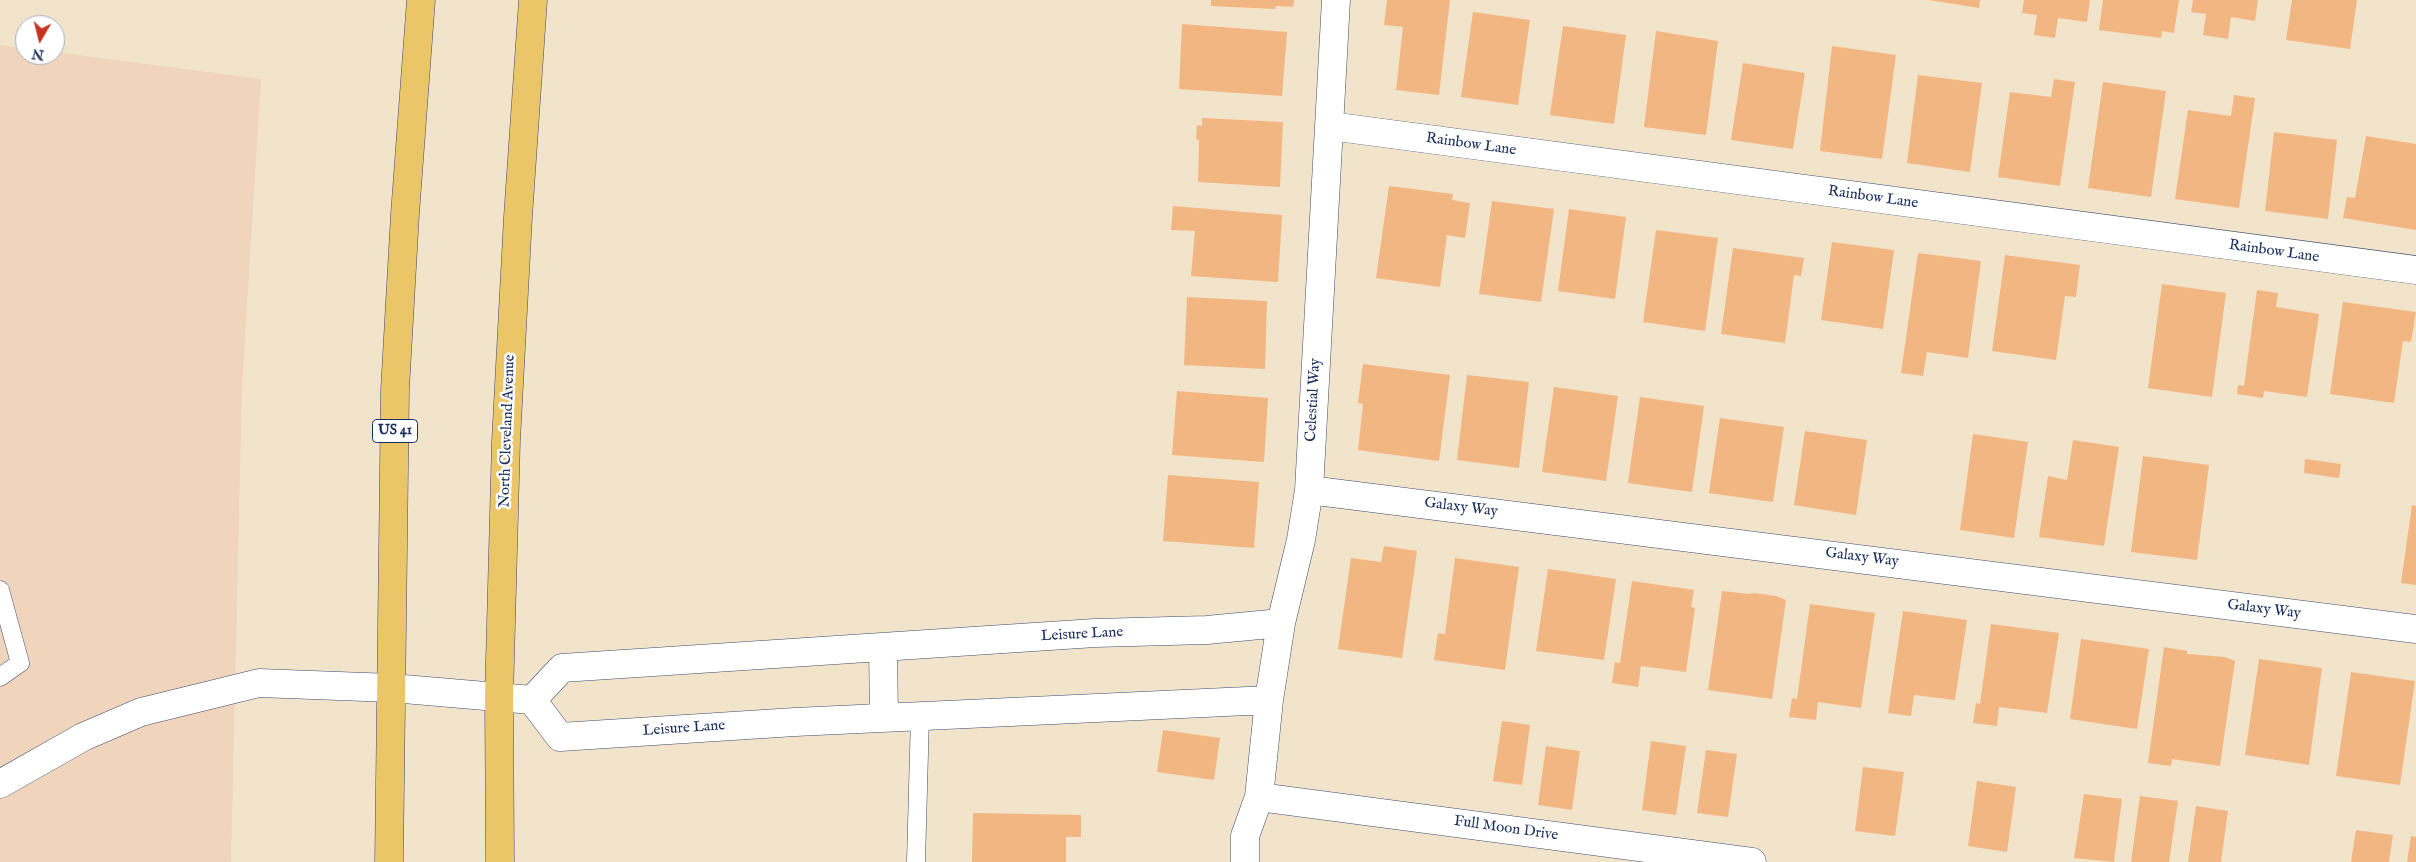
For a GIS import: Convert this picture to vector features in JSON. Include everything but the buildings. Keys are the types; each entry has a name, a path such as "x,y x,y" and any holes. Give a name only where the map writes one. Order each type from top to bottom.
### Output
{"main road":[{"name":"US 41","path":"389,862 395,390 405,214 421,0"},
{"name":"North Cleveland Avenue","path":"500,862 499,697 506,442 518,217 533,0"}],"street":[{"name":"Celestial Way","path":"1245,862 1245,836 1259,797 1268,700 1281,623 1309,490 1336,0"},
{"name":"Rainbow Lane","path":"1330,126 2416,270"},
{"name":"Galaxy Way","path":"1309,490 2416,629"},
{"name":"Leisure Lane","path":"1268,700 920,716 560,737 532,700 562,668 1094,634 1207,630 1281,623"},
{"path":"883,647 884,718"},
{"path":"0,783 83,737 141,712 259,683 392,688 532,700"},
{"name":"Full Moon Drive","path":"1259,797 1752,862"}],"lane":[{"path":"0,590 20,663 0,677"},
{"path":"916,862 920,716"}],"shaded area":[{"path":"0,45 15,47 15,65 65,65 65,53 261,79 242,387 231,862 0,862"}]}
